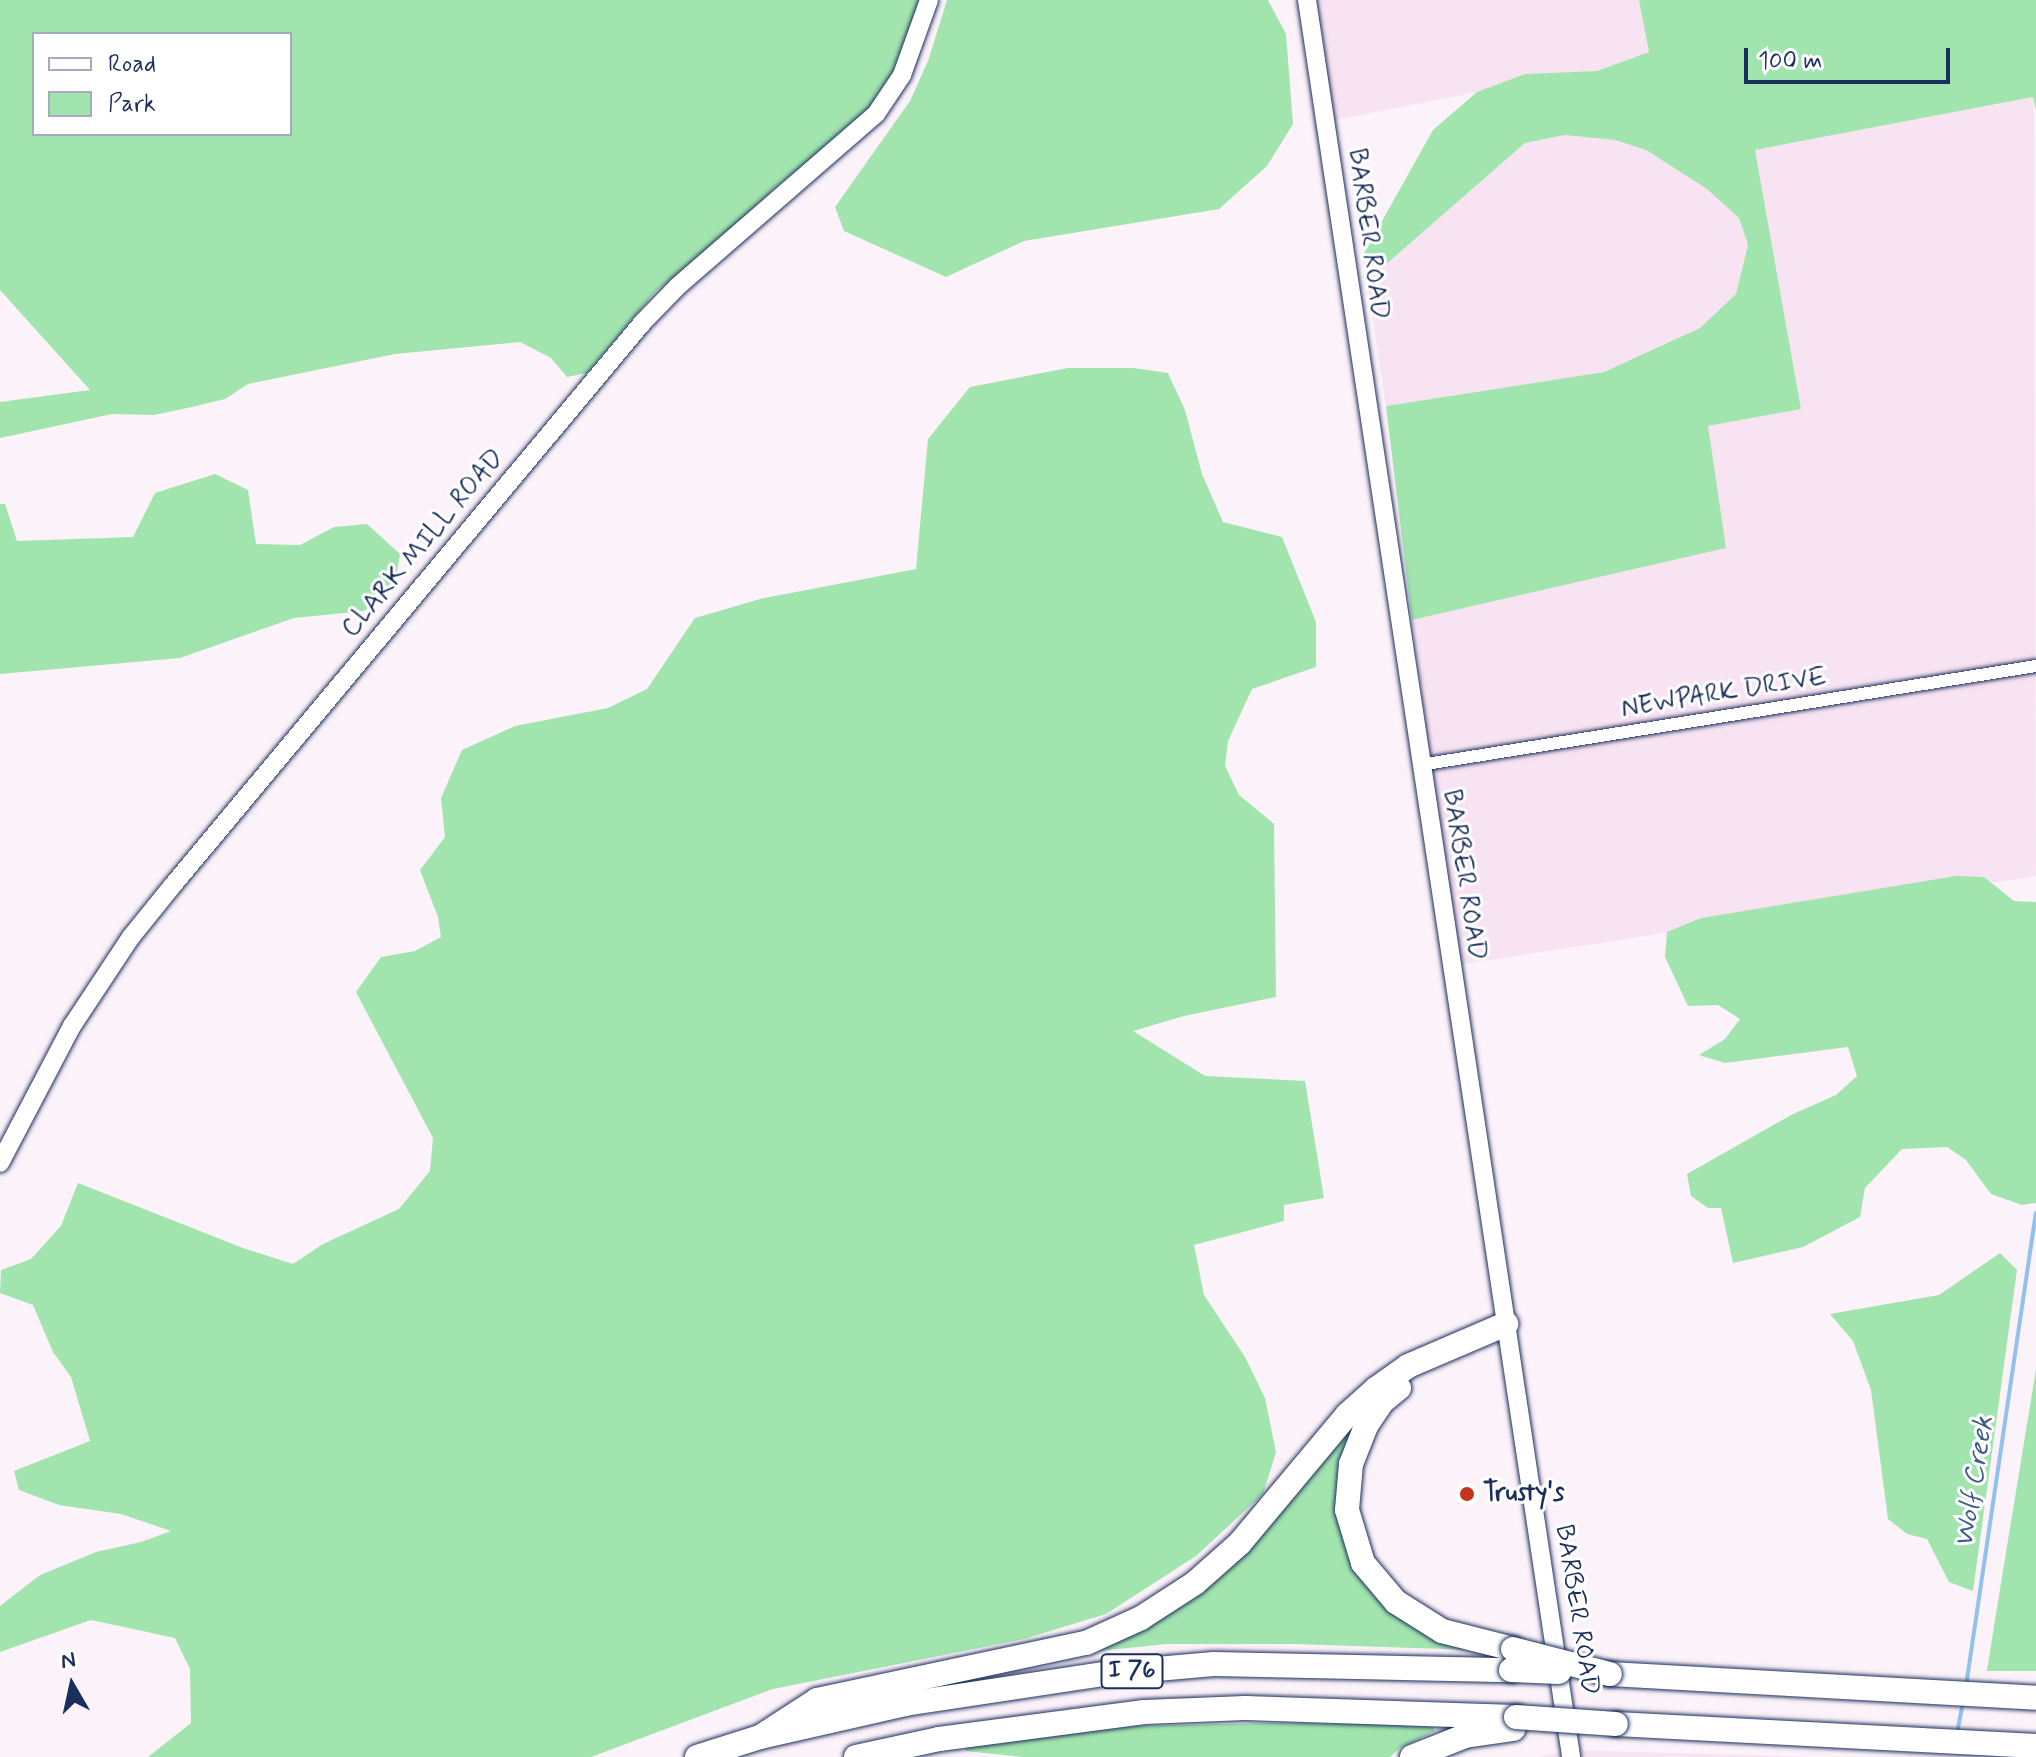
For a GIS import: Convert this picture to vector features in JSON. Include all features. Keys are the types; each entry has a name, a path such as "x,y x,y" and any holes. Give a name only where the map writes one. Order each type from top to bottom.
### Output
{"highway":[{"path":"1507,1332 1422,1374 1382,1402 1354,1453 1346,1496 1355,1545 1363,1563 1384,1591 1442,1631 1512,1660 1610,1674 2036,1698"},
{"path":"760,1737 817,1700 1086,1643 1141,1618 1195,1583 1240,1543 1347,1415 1377,1388 1408,1366 1507,1332"},
{"name":"I 76","path":"697,1757 760,1737 905,1704 1111,1673 1214,1664 1512,1660"},
{"name":"I 76","path":"856,1757 939,1739 1144,1712 1261,1708 1518,1722"},
{"path":"1412,1757 1465,1736 1518,1722 1616,1724 2036,1746"}],"main road":[{"name":"CLARK MILL ROAD","path":"0,1163 72,1026 164,895 643,322 678,286 876,114 902,75 929,0"},
{"name":"BARBER ROAD","path":"1307,0 1571,1757"}],"street":[{"name":"NEWPARK DRIVE","path":"1420,765 2036,666"}],"shaded area":[{"path":"1307,0 1639,0 1649,52 1597,71 1525,74 1477,92 1325,122"},
{"path":"2034,97 2036,876 1458,965 1412,620 1726,548 1707,426 1801,409 1755,150"},
{"path":"1565,135 1615,140 1645,150 1707,189 1739,218 1748,245 1736,294 1700,328 1604,372 1386,406 1363,255 1384,266 1525,143"},
{"path":"1570,1750 1815,1757 1539,1757"}],"green space":[{"path":"0,0 923,0 905,53 887,87 863,119 777,186 705,255 656,291 587,373 567,377 551,358 520,342 395,354 248,384 225,399 192,407 154,415 112,414 0,438 0,402 90,390 0,290"},
{"path":"947,0 1268,0 1286,34 1293,124 1267,166 1219,209 1024,241 946,277 844,231 835,207 910,101 928,61"},
{"path":"1639,0 2036,0 2036,110 2033,97 1755,150 1801,409 1708,426 1726,548 1412,620 1386,406 1604,372 1700,328 1736,294 1748,245 1739,218 1707,189 1646,150 1615,140 1565,135 1525,143 1384,266 1363,255 1433,130 1477,92 1525,74 1597,71 1649,52"},
{"path":"1068,368 1134,368 1168,373 1185,410 1202,474 1223,522 1282,537 1316,622 1316,667 1252,689 1228,741 1225,766 1239,795 1274,824 1276,997 1184,1016 1133,1031 1205,1076 1305,1081 1324,1198 1284,1205 1284,1221 1194,1245 1204,1295 1245,1357 1265,1398 1276,1452 1263,1494 1196,1556 1106,1614 1024,1639 773,1689 591,1757 148,1757 191,1723 190,1669 175,1638 91,1620 0,1652 0,1606 40,1575 96,1552 141,1542 171,1531 121,1514 59,1505 19,1490 14,1471 90,1441 71,1377 53,1352 33,1305 0,1293 1,1270 31,1259 61,1226 78,1183 243,1248 293,1264 323,1244 399,1209 430,1171 433,1138 356,992 381,957 415,951 441,937 438,917 420,870 445,837 441,798 462,750 515,726 608,708 647,689 695,618 760,599 916,569 928,439 970,387"},
{"path":"215,474 248,490 256,544 300,545 334,527 367,524 400,554 395,585 364,611 294,618 180,658 0,674 0,504 5,504 17,541 133,537 155,493"},
{"path":"1956,876 1984,877 2014,901 2036,902 2036,1203 2022,1205 1991,1194 1966,1160 1947,1147 1902,1149 1865,1188 1860,1217 1803,1247 1733,1263 1721,1208 1708,1208 1691,1196 1687,1174 1793,1114 1836,1095 1857,1076 1848,1047 1725,1063 1699,1055 1725,1039 1740,1019 1718,1005 1688,1006 1665,957 1667,932 1701,918"},
{"path":"2000,1253 2017,1270 1973,1591 1949,1582 1927,1539 1907,1534 1888,1519 1871,1390 1853,1341 1830,1314 1939,1295"},
{"path":"2036,1369 2036,1671 1987,1671 1995,1620"},
{"path":"1365,1405 1348,1459 1365,1577 1476,1650 1293,1644 1167,1644 1078,1653 1148,1619"},
{"path":"1385,1724 1433,1727 1435,1731 1400,1748 1390,1757 1024,1757 966,1751 965,1746 1129,1726"}],"waterway":[{"name":"Wolf Creek","path":"1966,1686 2036,1213"},
{"name":"Wolf Creek","path":"1957,1733 1963,1702"}],"place":[{"name":"Trusty's","path":"1467,1494"}]}
